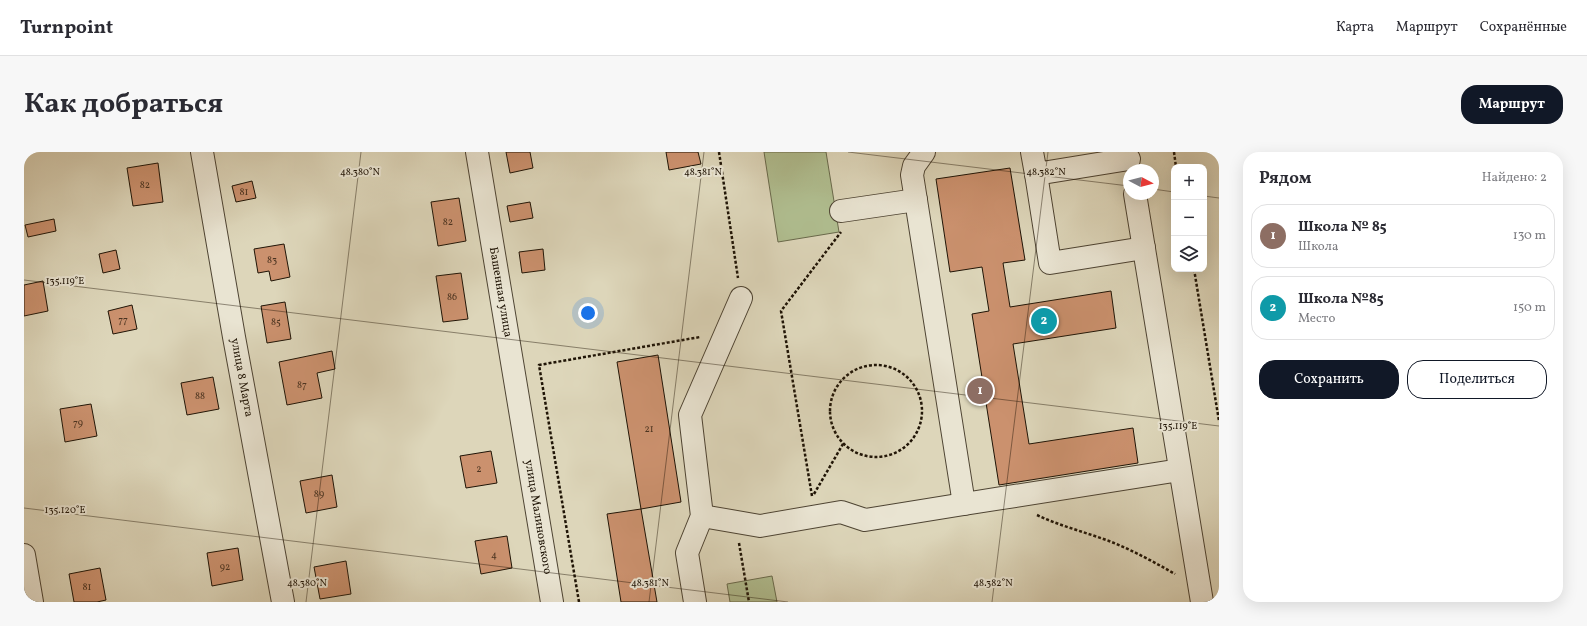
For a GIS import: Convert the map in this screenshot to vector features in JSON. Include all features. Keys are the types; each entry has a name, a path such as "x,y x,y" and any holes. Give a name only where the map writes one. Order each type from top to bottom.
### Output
{"street":[{"name":"улица 8 Марта","path":"202,152 283,602"},
{"name":"Башенная улица","path":"477,152 524,432"},
{"path":"924,152 914,166 912,175 964,504"},
{"path":"1032,152 1050,263 1144,248"},
{"path":"1036,174 1129,160"},
{"path":"841,212 916,200"},
{"path":"1136,200 1201,595"},
{"path":"695,602 687,553 702,516 690,415 741,298"},
{"name":"улица Малиновского","path":"524,432 552,602"},
{"path":"702,516 760,526 841,512 865,520 1180,470"},
{"path":"24,555 32,602"}],"path":[{"path":"719,152 741,298"},
{"path":"1174,152 1176,164"},
{"path":"813,497 782,311 841,233 841,212"},
{"path":"1195,272 1219,421"},
{"path":"579,602 539,365 726,332"},
{"path":"868,365 882,365 896,369 908,378 916,389 921,403 922,417 917,431 909,443 897,452 883,456 869,456 855,452 843,444 835,432 830,418 830,404 834,390 842,378 854,370 868,365"},
{"path":"800,519 843,444"},
{"path":"1034,514 1047,520 1112,542 1142,556 1201,595"},
{"path":"738,540 749,602"}],"green space":[{"path":"764,152 826,152 839,232 778,242"},
{"path":"772,576 777,602 730,602 727,584"}],"building":[{"path":"506,152 530,152 533,168 510,173"},
{"path":"666,152 698,152 701,164 669,170"},
{"path":"158,163 163,202 133,206 127,168"},
{"path":"1010,168 1025,260 1003,263 1010,307 1111,291 1116,328 1013,344 1029,444 1133,428 1138,463 999,485 972,314 989,311 982,267 950,272 936,179"},
{"path":"252,181 256,198 236,202 232,186"},
{"path":"459,198 466,241 438,246 431,202"},
{"path":"530,202 533,218 510,222 507,206"},
{"path":"54,219 56,231 28,237 25,225"},
{"path":"284,244 290,277 271,281 269,271 258,273 254,249"},
{"path":"543,249 545,270 522,273 519,252"},
{"path":"116,250 120,269 103,273 99,254"},
{"path":"461,273 468,319 443,322 436,276"},
{"path":"43,281 48,311 24,316 24,285"},
{"path":"285,302 291,339 267,343 261,306"},
{"path":"132,305 137,329 113,334 108,311"},
{"path":"332,351 335,369 317,373 322,398 287,405 279,362"},
{"path":"658,355 681,502 641,509 617,362"},
{"path":"213,377 219,409 187,415 181,383"},
{"path":"91,404 97,436 65,442 60,409"},
{"path":"491,451 497,483 466,488 460,456"},
{"path":"332,475 337,507 306,513 300,481"},
{"path":"641,509 657,602 621,602 607,514"},
{"path":"507,536 512,568 481,574 475,541"},
{"path":"238,548 243,580 212,586 207,553"},
{"path":"346,561 351,594 320,599 314,567"},
{"path":"100,568 106,600 97,602 74,602 69,574"}],"place":[{"name":"Школа №85","path":"1044,321"},
{"name":"Школа № 85","path":"980,391"}]}
